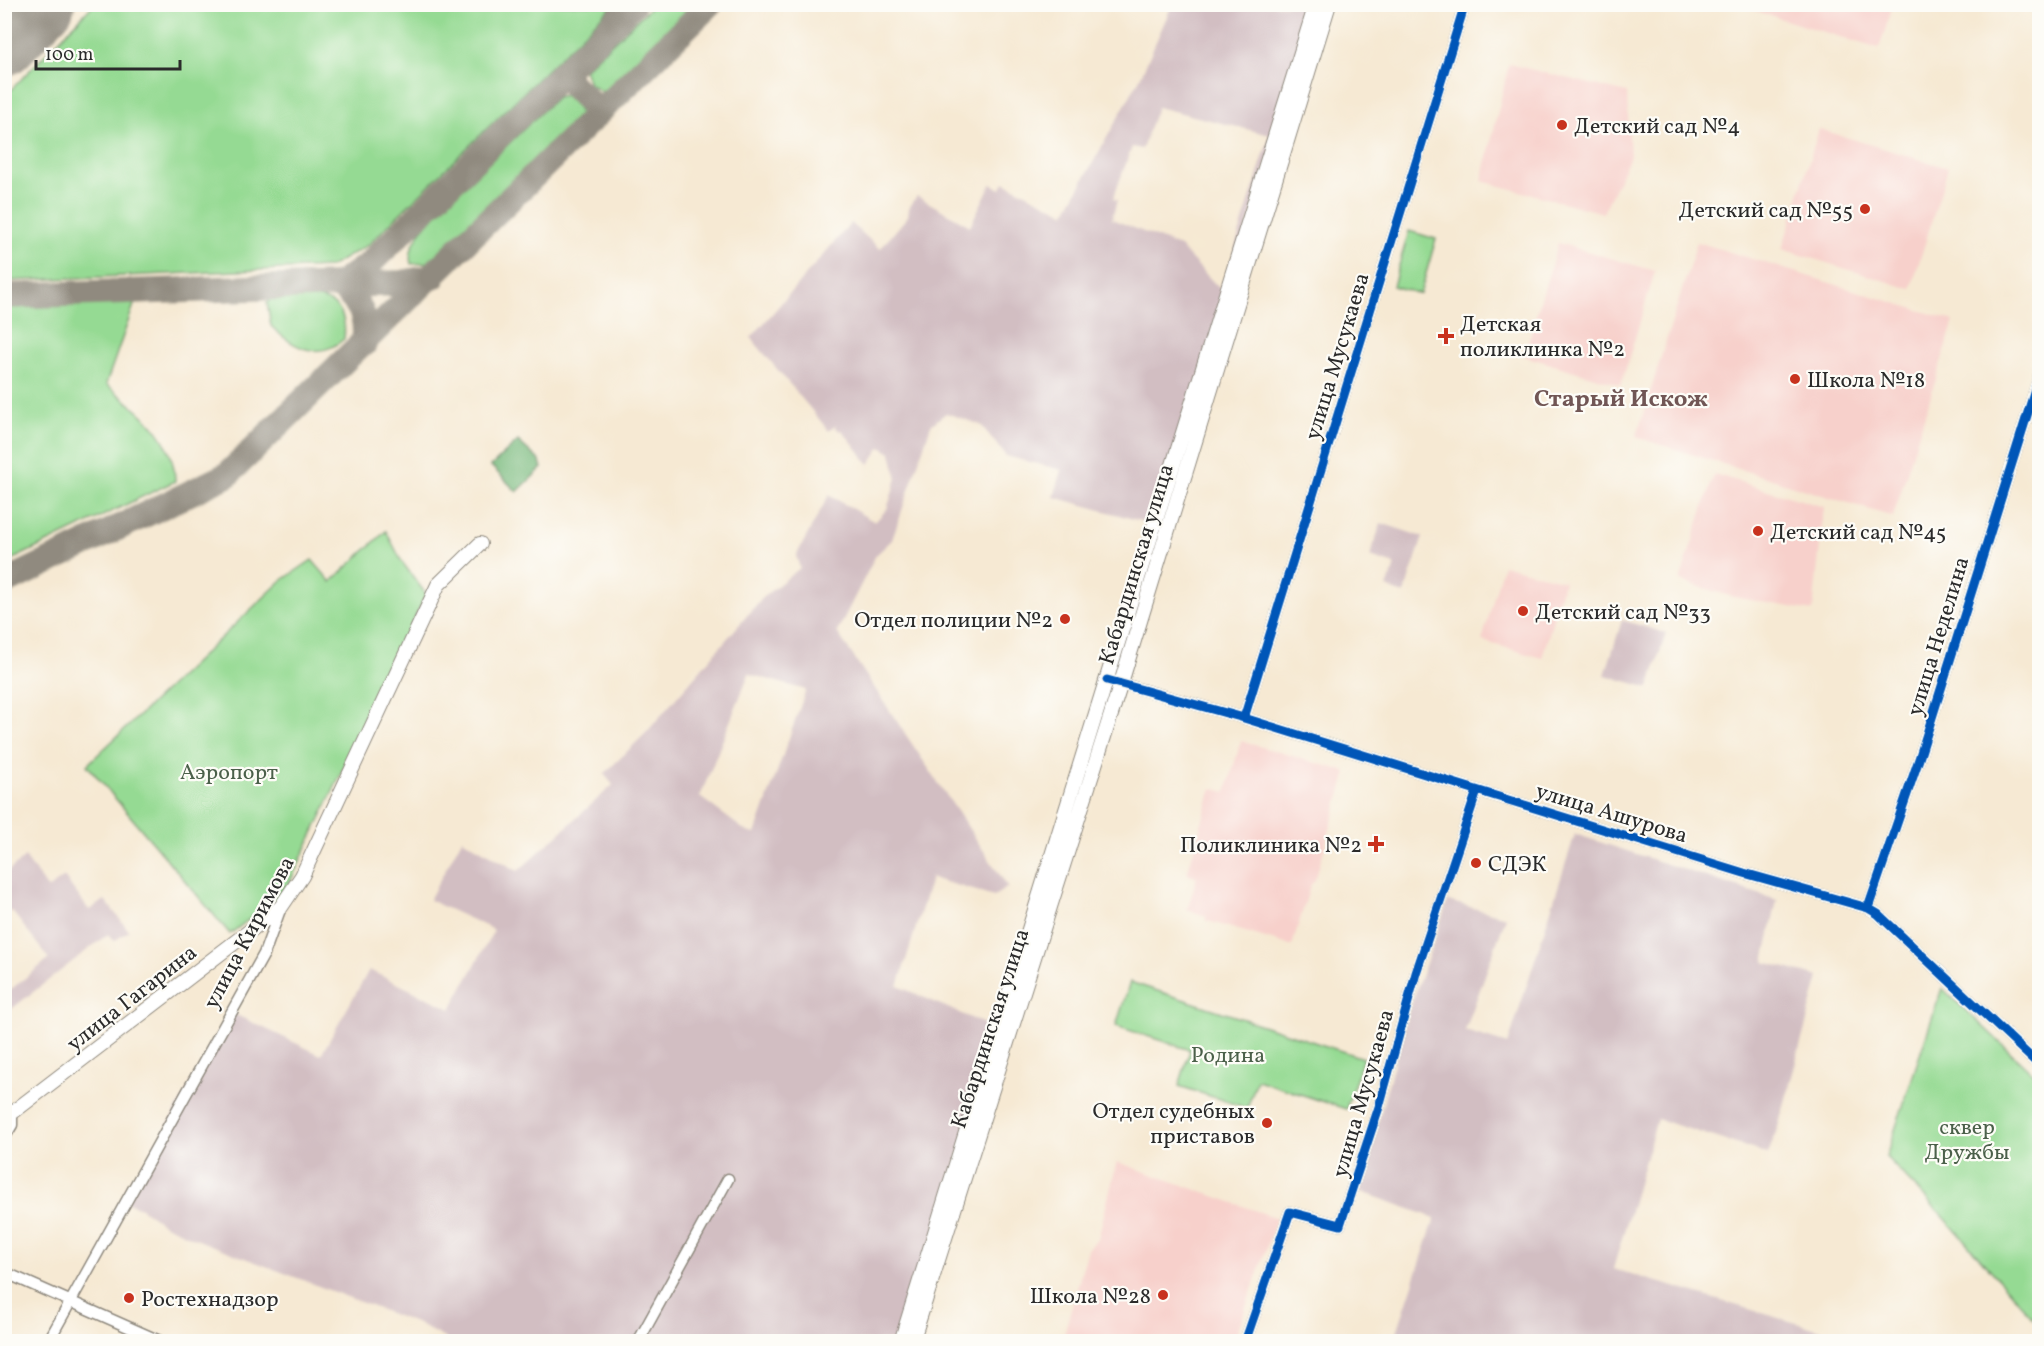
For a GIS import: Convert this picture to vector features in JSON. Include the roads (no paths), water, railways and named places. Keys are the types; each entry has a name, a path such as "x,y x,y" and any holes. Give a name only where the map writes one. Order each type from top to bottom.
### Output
{"main road":[{"name":"Кабардинская улица","path":"912,1341 1114,682 1316,4"},
{"name":"Кабардинская улица","path":"901,1341 1114,682 1329,4"},
{"name":"улица Киримова","path":"281,907 302,876 438,585 480,543"},
{"name":"улица Гагарина","path":"8,1117 281,907"}],"street":[{"name":"улица Мусукаева","path":"1244,718 1465,4"},
{"name":"улица Неделина","path":"1868,908 1919,759 2040,374"},
{"name":"улица Ашурова","path":"1114,682 1244,718 1868,908 1878,914 2040,1066"},
{"name":"улица Мусукаева","path":"1245,1341 1290,1212 1340,1225 1379,1107 1416,973 1478,791"},
{"name":"улица Киримова","path":"48,1341 264,954 281,907"},
{"path":"4,1138 12,1125 8,1117"},
{"path":"638,1341 728,1179"},
{"path":"4,1272 162,1341"}],"place":[{"name":"Детский сад №4","path":"1562,125"},
{"name":"Детский сад №55","path":"1865,209"},
{"name":"Детская поликлинка №2","path":"1446,336"},
{"name":"Школа №18","path":"1795,379"},
{"name":"Детский сад №45","path":"1758,531"},
{"name":"Детский сад №33","path":"1523,611"},
{"name":"Отдел полиции №2","path":"1065,619"},
{"name":"Поликлиника №2","path":"1376,844"},
{"name":"СДЭК","path":"1476,863"},
{"name":"Отдел судебных приставов","path":"1267,1123"},
{"name":"Школа №28","path":"1163,1295"},
{"name":"Ростехнадзор","path":"129,1298"}],"district":[{"name":"Старый Искож","path":"1621,398"}],"park label":[{"name":"Аэропорт","path":"229,771"},
{"name":"Родина","path":"1228,1054"},
{"name":"сквер Дружбы","path":"1967,1138"}]}
